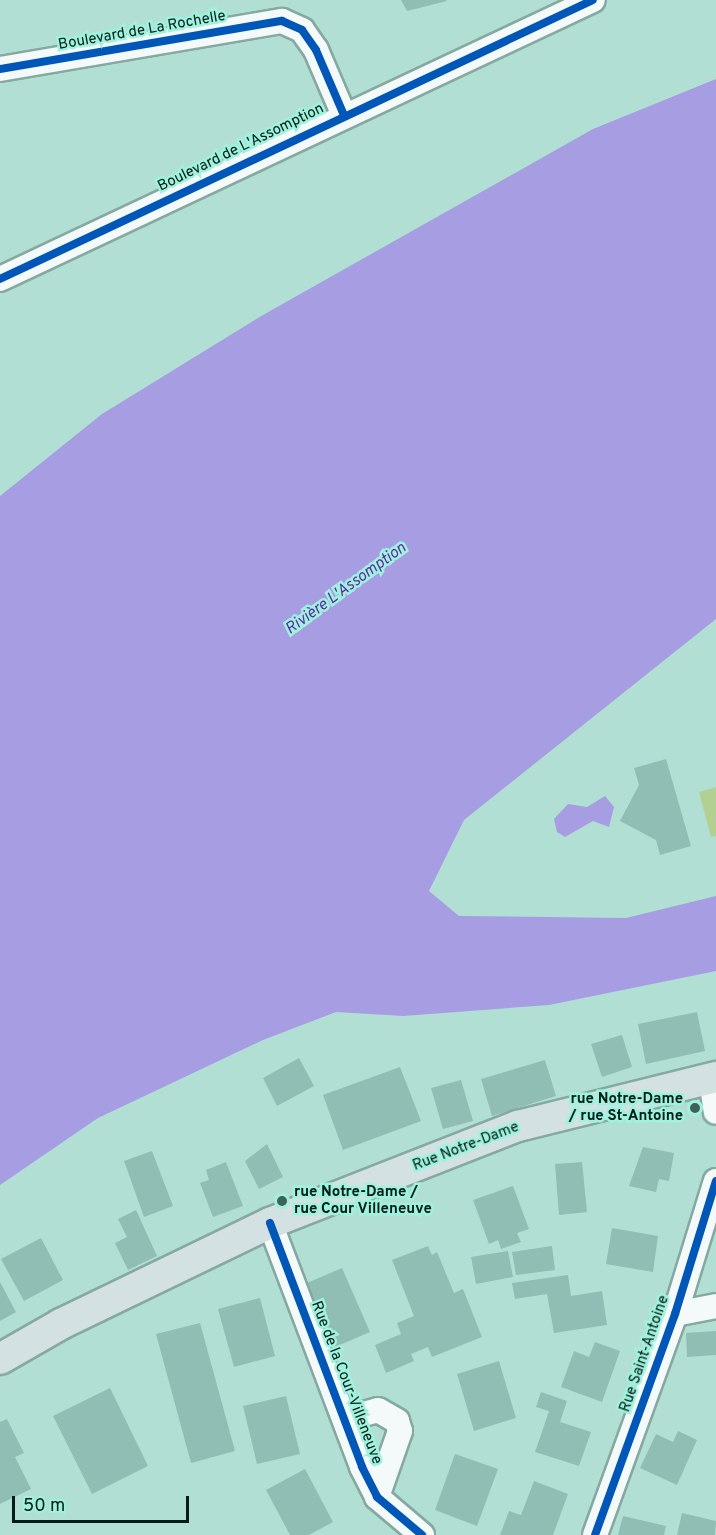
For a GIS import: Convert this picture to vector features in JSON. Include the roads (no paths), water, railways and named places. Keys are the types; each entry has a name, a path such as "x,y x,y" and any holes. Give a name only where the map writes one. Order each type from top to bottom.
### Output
{"main road":[{"name":"Rue Notre-Dame","path":"0,1359 61,1324 270,1223 518,1126 714,1077"}],"street":[{"name":"Boulevard de L'Assomption","path":"0,279 343,113 593,0"},
{"name":"Boulevard de La Rochelle","path":"0,69 282,21 302,30 316,50 343,113"},
{"path":"714,1077 716,1112"},
{"name":"Rue Saint-Antoine","path":"595,1535 675,1314 716,1181"},
{"name":"Rue de la Cour-Villeneuve","path":"270,1223 377,1497 422,1535"},
{"path":"675,1314 716,1306"},
{"path":"345,1419 378,1410 397,1421 400,1431 377,1497"}],"water":[{"name":"Rivière L'Assomption","path":"716,79 716,619 464,820 429,891 459,916 626,918 716,896 716,971 549,1005 403,1016 336,1012 263,1040 98,1118 0,1185 0,496 102,414 263,315 593,129"},
{"path":"605,796 614,807 609,827 593,821 565,837 557,832 554,819 568,804 587,807"}],"place":[{"name":"rue Notre-Dame / rue St-Antoine","path":"695,1108"},
{"name":"rue Notre-Dame / rue Cour Villeneuve","path":"282,1201"}]}
